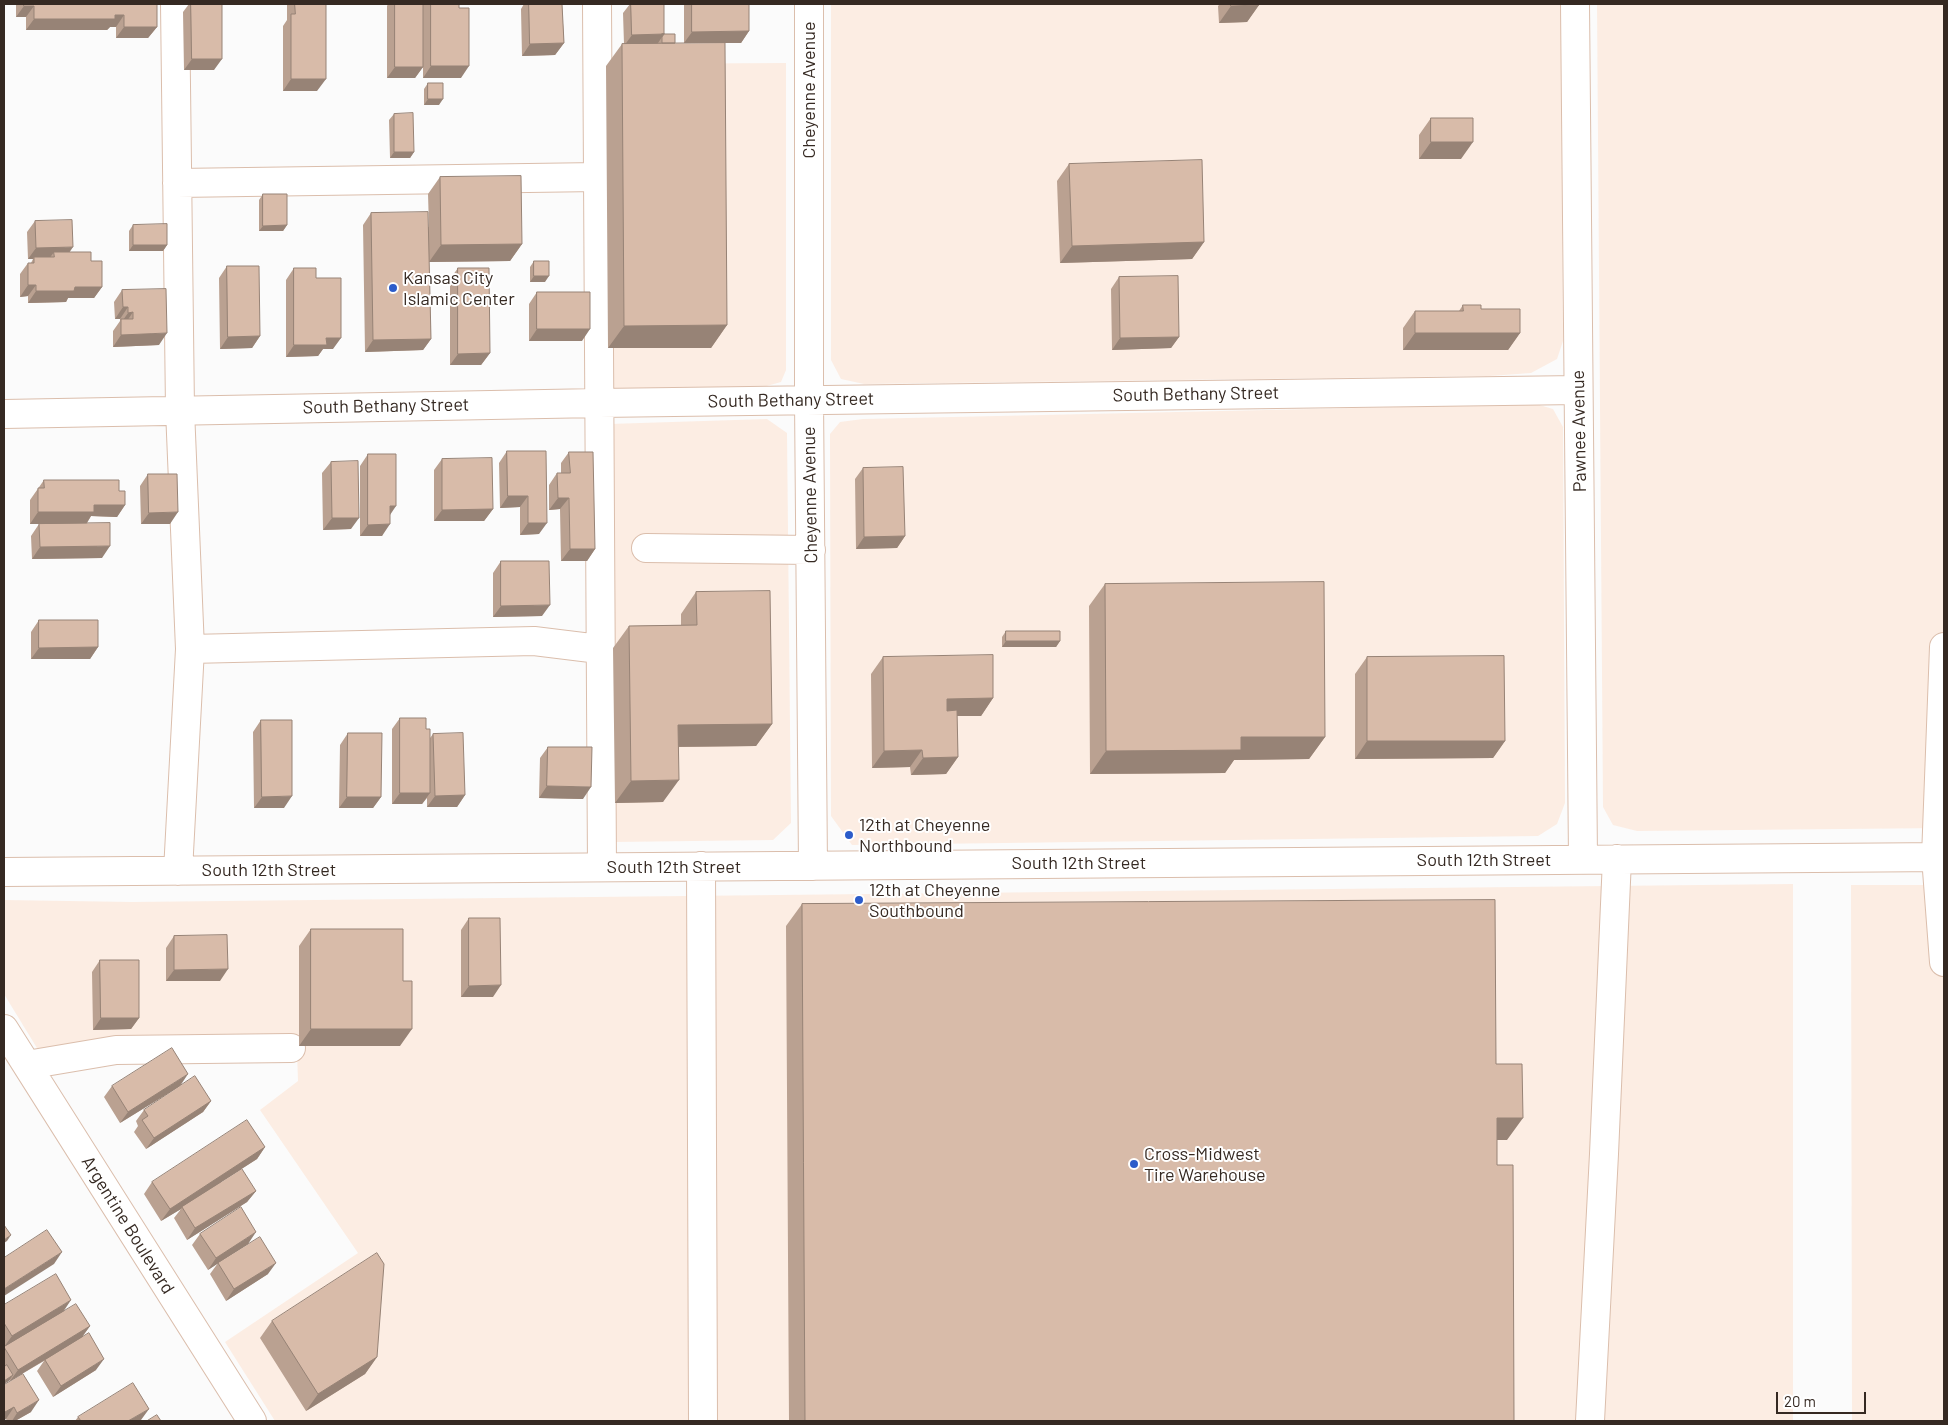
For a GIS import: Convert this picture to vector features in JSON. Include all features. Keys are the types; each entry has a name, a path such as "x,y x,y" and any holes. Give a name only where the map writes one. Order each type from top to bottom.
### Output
{"street":[{"path":"176,4 180,410 190,649 178,870"},
{"path":"597,4 599,649 602,867"},
{"name":"Cheyenne Avenue","path":"809,4 809,400 813,866"},
{"name":"Pawnee Avenue","path":"1575,4 1583,859"},
{"path":"177,183 598,177"},
{"name":"South Bethany Street","path":"4,414 599,403 1578,390"},
{"path":"646,548 811,550"},
{"path":"190,649 534,641 599,649"},
{"path":"1944,647 1940,857 1944,962"},
{"name":"South 12th Street","path":"4,872 1940,857"},
{"path":"1590,1421 1605,1144 1617,859"},
{"path":"700,866 704,1421"},
{"name":"Argentine Boulevard","path":"4,1029 252,1421"},
{"path":"27,1065 116,1050 291,1048"}],"shaded area":[{"path":"831,4 1561,4 1563,341 1557,359 1531,373 1490,376 864,384 841,379 831,360"},
{"path":"1597,4 1944,4 1944,828 1637,831 1613,825 1603,807"},
{"path":"786,63 786,370 781,382 763,387 608,389 605,64"},
{"path":"1536,404 1553,409 1563,427 1565,803 1557,824 1538,836 852,845 831,816 830,434 840,422 863,419"},
{"path":"767,419 787,433 791,823 773,840 614,842 609,424"},
{"path":"1793,884 1793,1421 275,1421 225,1342 358,1253 260,1110 298,1081 297,1052 40,1053 4,994 4,900 132,902"},
{"path":"1851,885 1944,885 1944,1421 1852,1421"}],"building":[{"path":"24,4 157,4 157,27 124,27 124,15 115,15 115,19 34,19 34,6 24,6"},
{"path":"191,4 222,4 222,59 192,59"},
{"path":"295,4 326,4 326,79 291,79 291,14 295,14"},
{"path":"395,4 423,4 423,67 395,67"},
{"path":"431,4 459,4 459,8 469,8 469,66 431,66"},
{"path":"529,4 562,4 564,43 530,44"},
{"path":"631,4 664,4 664,34 632,35"},
{"path":"692,4 749,4 749,31 692,32"},
{"path":"1231,4 1259,4 1259,5 1231,6"},
{"path":"664,34 675,34 675,43 662,43"},
{"path":"725,43 727,325 624,326 622,44"},
{"path":"428,83 443,83 443,99 428,99"},
{"path":"413,113 414,152 394,152 394,114"},
{"path":"1431,118 1473,118 1473,142 1431,142"},
{"path":"1202,160 1204,242 1072,246 1069,164"},
{"path":"521,176 522,244 441,245 440,177"},
{"path":"263,194 287,194 287,225 263,226"},
{"name":"Kansas City Islamic Center","path":"428,212 431,339 373,340 371,213"},
{"path":"72,220 73,247 36,248 35,221"},
{"path":"167,224 167,245 133,245 133,225"},
{"path":"54,252 91,252 91,261 102,261 102,287 75,287 74,291 36,291 36,285 28,285 28,263 34,263 34,257 54,257"},
{"path":"534,261 549,261 549,276 534,276"},
{"path":"227,266 259,266 260,336 228,337"},
{"path":"294,268 316,268 316,278 341,278 341,338 326,338 327,345 294,345"},
{"path":"458,268 489,268 490,353 458,354"},
{"path":"1178,276 1179,337 1120,338 1119,277"},
{"path":"166,289 167,333 121,335 121,319 133,319 133,312 128,313 128,307 123,307 122,290"},
{"path":"537,292 590,292 590,329 537,329"},
{"path":"1463,305 1481,305 1481,309 1520,309 1520,333 1415,333 1415,311 1463,311"},
{"path":"507,451 546,451 547,523 528,523 528,496 508,496"},
{"path":"569,452 593,452 595,549 570,549 569,498 558,498 557,473 570,473"},
{"path":"368,454 396,454 396,506 390,506 390,524 368,525"},
{"path":"492,458 493,509 442,510 442,459"},
{"path":"358,461 359,518 332,518 331,462"},
{"path":"903,467 905,536 864,537 863,468"},
{"path":"148,474 177,474 178,512 149,513"},
{"path":"44,480 119,480 119,491 125,491 125,505 94,505 94,512 38,512 38,488 44,488"},
{"path":"110,523 110,546 40,547 39,524"},
{"path":"501,561 549,561 550,605 501,606"},
{"path":"1324,582 1325,737 1241,737 1241,750 1106,751 1105,584"},
{"path":"770,591 772,724 678,725 679,780 631,781 629,626 697,625 696,592"},
{"path":"39,620 98,620 98,647 39,648"},
{"path":"1006,631 1060,631 1060,641 1006,641"},
{"path":"993,655 993,698 947,699 947,711 957,710 958,757 923,758 922,750 884,751 883,657"},
{"path":"1504,656 1505,741 1367,741 1367,657"},
{"path":"400,718 426,718 426,729 430,729 430,793 400,793"},
{"path":"261,720 292,720 292,796 262,797"},
{"path":"348,733 382,733 381,797 347,797"},
{"path":"463,733 465,795 435,796 433,734"},
{"path":"548,747 592,747 591,787 547,786"},
{"name":"Cross-Midwest Tire Warehouse","path":"1495,900 1496,1064 1522,1064 1523,1118 1497,1118 1497,1165 1513,1165 1514,1421 805,1421 802,904"},
{"path":"469,918 500,918 501,985 469,986"},
{"path":"311,929 403,929 403,981 412,981 412,1029 311,1029"},
{"path":"227,935 228,969 174,970 174,936"},
{"path":"100,960 139,960 139,1018 101,1018"},
{"path":"172,1048 188,1074 128,1112 112,1086"},
{"path":"195,1076 211,1101 154,1138 142,1120 148,1116 144,1110"},
{"path":"247,1120 265,1147 170,1209 152,1182"},
{"path":"242,1169 256,1191 195,1228 182,1207"},
{"path":"241,1207 256,1232 216,1258 200,1234"},
{"path":"4,1225 11,1235 4,1240"},
{"path":"47,1230 62,1252 4,1289 4,1258"},
{"path":"260,1237 276,1263 234,1289 218,1263"},
{"path":"377,1253 384,1264 377,1357 318,1394 272,1321"},
{"path":"56,1274 71,1300 12,1336 4,1323 4,1305"},
{"path":"76,1304 90,1326 18,1370 4,1347"},
{"path":"89,1333 104,1359 61,1386 45,1360"},
{"path":"7,1365 13,1375 4,1381 4,1367"},
{"path":"23,1374 39,1400 17,1413 14,1407 5,1412 4,1385"},
{"path":"133,1383 149,1409 128,1421 81,1421 78,1417"},
{"path":"157,1415 161,1421 147,1421"}],"place":[{"name":"Kansas City Islamic Center","path":"393,288"},
{"name":"12th at Cheyenne Northbound","path":"849,835"},
{"name":"12th at Cheyenne Southbound","path":"859,900"},
{"name":"Cross-Midwest Tire Warehouse","path":"1134,1164"}]}
